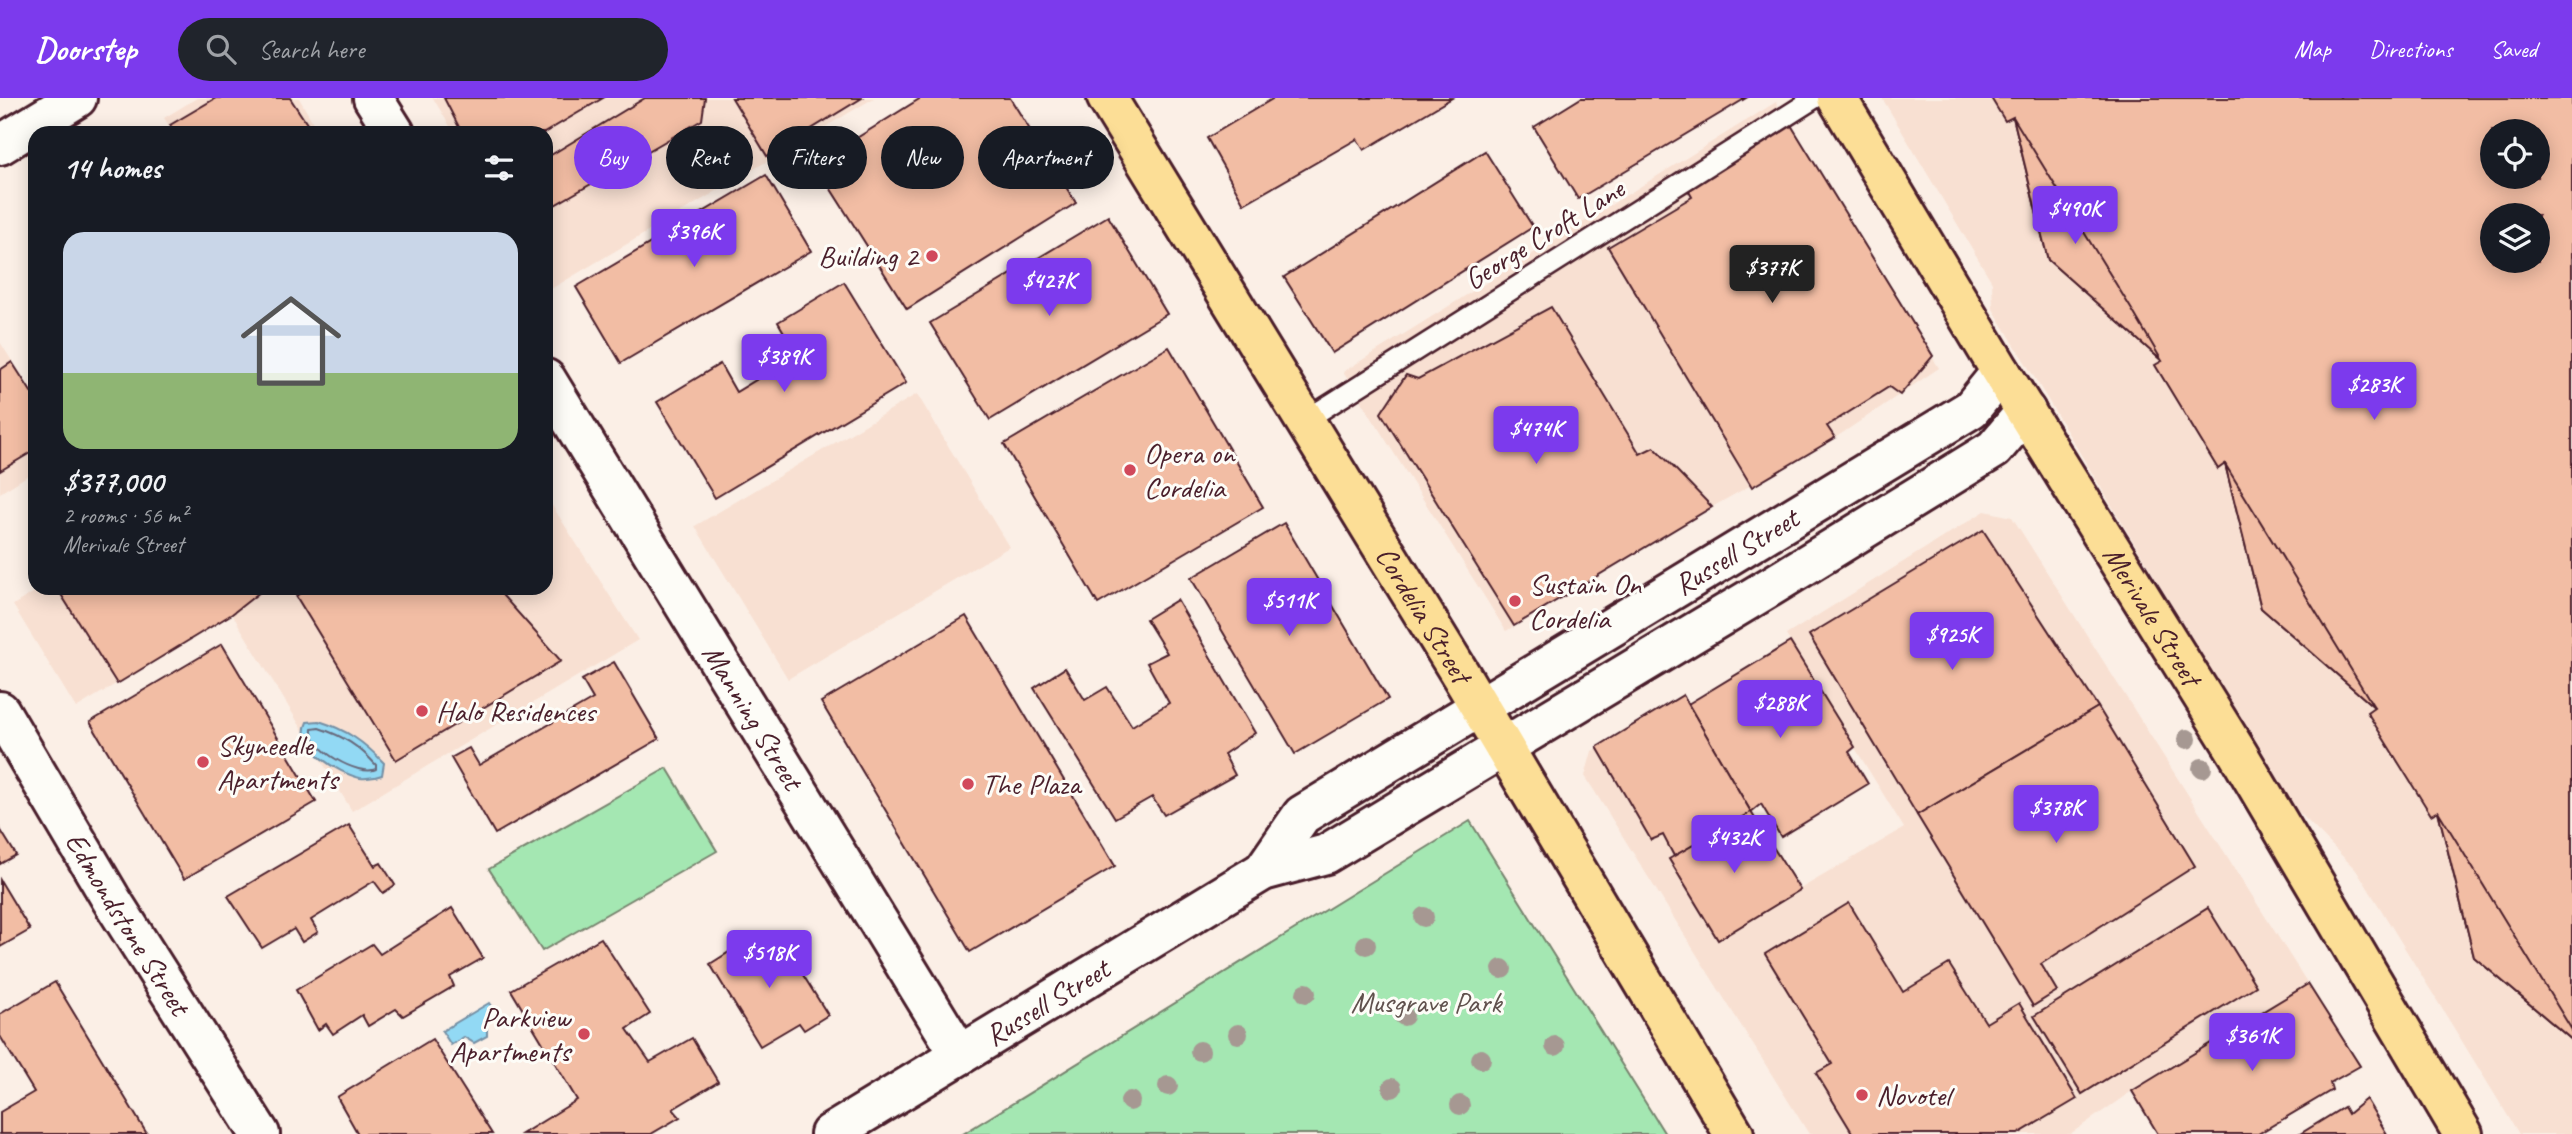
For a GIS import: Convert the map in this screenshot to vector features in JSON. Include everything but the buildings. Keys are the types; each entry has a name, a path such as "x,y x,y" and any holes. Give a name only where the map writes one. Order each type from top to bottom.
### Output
{"main road":[{"name":"Cordelia Street","path":"1107,98 1480,708 1734,1134"},
{"name":"Merivale Street","path":"1837,98 2001,372 2237,752 2463,1134"}],"street":[{"path":"31,126 77,98"},
{"path":"373,98 391,126"},
{"path":"0,145 28,128"},
{"name":"Russell Street","path":"1263,871 1302,816 1971,409 2001,372"},
{"name":"Manning Street","path":"553,390 960,1055"},
{"name":"Russell Street","path":"830,1134 1263,871 1326,854 1503,748 1994,449 2025,411"},
{"name":"Edmondstone Street","path":"0,711 111,899 260,1134"}],"lane":[{"name":"George Croft Lane","path":"1304,421 1815,98"}],"shaded area":[{"path":"197,98 299,98 315,126 169,126 164,118"},
{"path":"433,98 874,98 827,126 767,126 767,161 753,170 753,126 666,126 666,189 720,189 553,288 553,126 450,126"},
{"path":"1882,98 2572,98 2572,1134 2519,1134 2358,872 2293,806 1993,309 1992,282"},
{"path":"1776,102 1939,368 1835,438 1712,507 1506,631 1343,372"},
{"path":"0,342 28,387 28,475 0,493"},
{"path":"917,394 1009,547 788,679 695,526"},
{"path":"553,507 638,640 352,811 232,614 76,708 13,605 29,595 553,595"},
{"path":"1985,511 2012,517 2308,984 2132,1091 2070,1134 1809,1134 1585,776 1592,751 1683,695 1751,812 1800,889 1904,828 1786,635"}],"green space":[{"path":"667,768 717,851 542,951 489,869"},
{"name":"Musgrave Park","path":"1470,821 1665,1134 963,1134"}],"water":[{"path":"319,721 347,733 369,749 384,763 382,775 360,778 341,771 321,758 307,741 305,732 307,722"},
{"path":"489,1003 497,1016 487,1022 487,1036 474,1043 464,1037 451,1045 442,1031"}],"place":[{"name":"Building 2","path":"932,256"},
{"name":"Opera on Cordelia","path":"1130,470"},
{"name":"Sustain On Cordelia","path":"1515,601"},
{"name":"Halo Residences","path":"422,711"},
{"name":"Skyneedle Apartments","path":"203,762"},
{"name":"The Plaza","path":"968,784"},
{"name":"Parkview Apartments","path":"584,1034"},
{"name":"Novotel","path":"1862,1095"}]}
